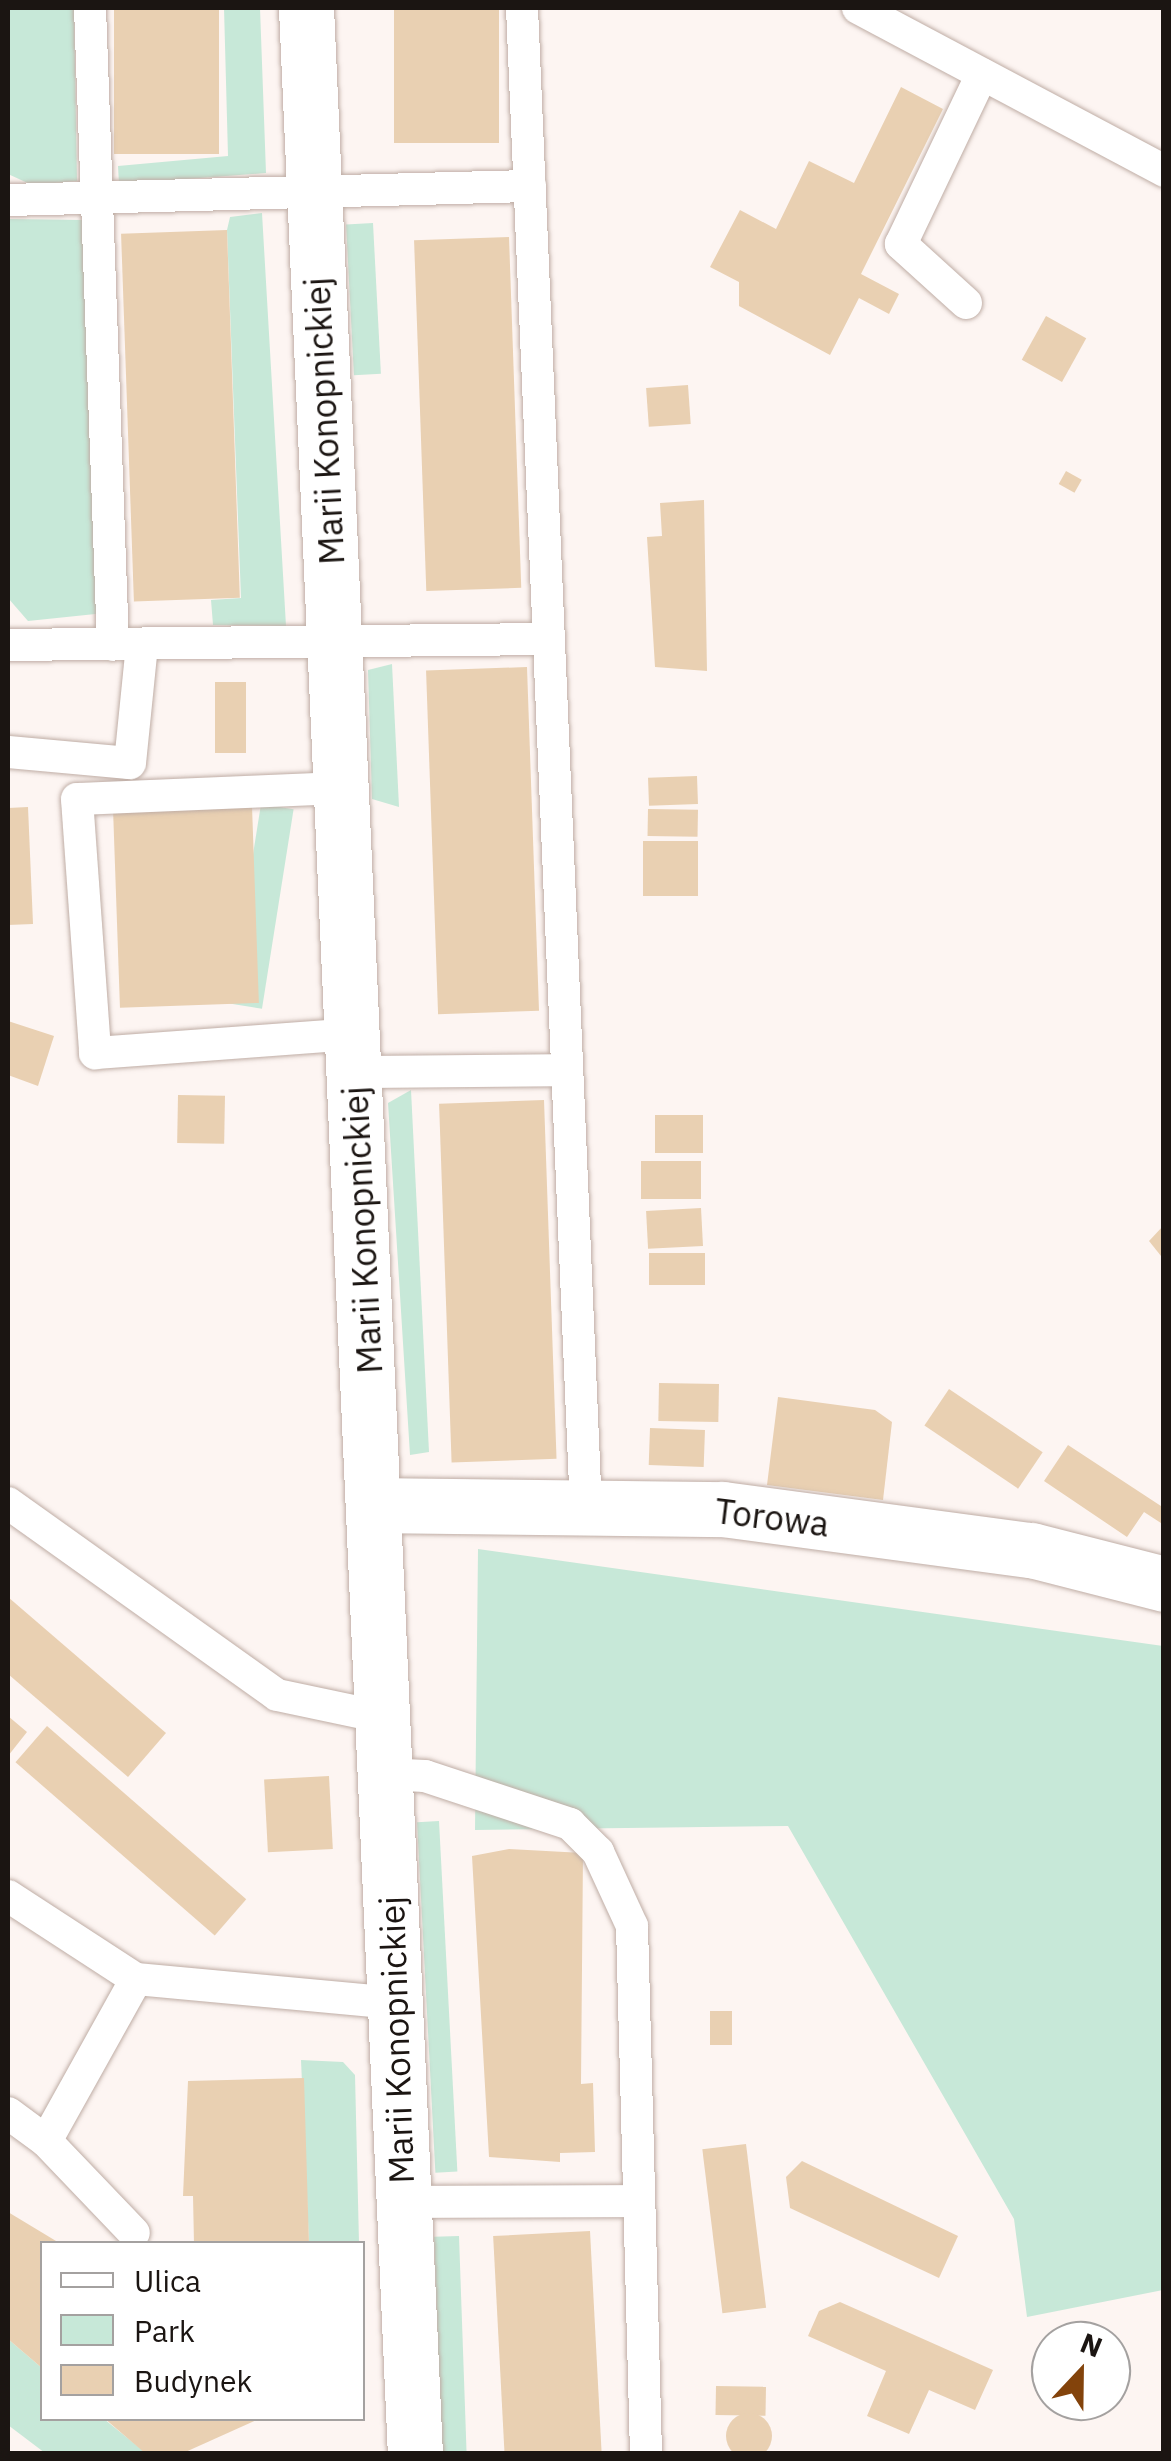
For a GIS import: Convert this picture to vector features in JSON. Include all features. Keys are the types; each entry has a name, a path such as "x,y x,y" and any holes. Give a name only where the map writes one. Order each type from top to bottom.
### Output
{"street":[{"name":"Marii Konopnickiej","path":"306,8 415,2454"},
{"name":"Torowa","path":"374,1505 722,1509 1032,1550 1164,1584"}],"lane":[{"path":"90,8 97,197 127,645 130,763 140,796"},
{"path":"522,8 586,1508"},
{"path":"858,8 1164,171"},
{"path":"966,303 901,244 982,74"},
{"path":"8,200 530,186"},
{"path":"8,645 549,639"},
{"path":"8,752 130,763"},
{"path":"342,788 77,799 95,1053 354,1053 567,1070"},
{"path":"8,1503 276,1695 381,1716"},
{"path":"384,1774 426,1776 570,1824 598,1852 632,1926 646,2454"},
{"path":"8,1896 136,1979 396,2004"},
{"path":"46,2141 136,1979"},
{"path":"8,2113 46,2141 134,2234"},
{"path":"403,2202 639,2202"}],"green space":[{"path":"8,8 74,8 77,181 32,185 8,174"},
{"path":"224,8 260,8 266,173 119,184 118,166 228,156"},
{"path":"262,213 286,626 213,625 211,600 241,598 227,230 230,217"},
{"path":"8,219 84,220 105,613 28,621 8,598"},
{"path":"373,223 381,374 354,375 346,224"},
{"path":"392,664 399,807 372,799 368,670"},
{"path":"261,804 294,809 262,1009 229,1004"},
{"path":"411,1090 429,1452 410,1455 388,1103"},
{"path":"478,1549 1163,1646 1163,2290 1027,2317 1014,2219 788,1826 475,1830"},
{"path":"439,1821 457,2172 435,2173 417,1822"},
{"path":"301,2060 343,2062 355,2075 359,2241 309,2241"},
{"path":"459,2236 467,2453 442,2454 434,2237"},
{"path":"8,2339 40,2366 40,2421 106,2421 146,2453 45,2453 8,2425"}],"building":[{"path":"114,8 219,8 219,154 114,154"},
{"path":"394,8 499,8 499,143 394,143"},
{"path":"901,87 943,109 861,274 899,294 889,314 859,298 830,355 739,306 739,282 710,267 740,210 776,229 809,161 854,183"},
{"path":"227,230 240,598 134,601 121,234"},
{"path":"509,237 521,588 426,591 414,240"},
{"path":"1046,316 1086,338 1062,382 1022,360"},
{"path":"688,385 691,424 649,427 646,388"},
{"path":"1066,471 1082,480 1074,493 1059,484"},
{"path":"704,500 707,671 655,667 647,537 662,536 660,503"},
{"path":"527,667 539,1011 438,1014 426,671"},
{"path":"215,682 246,682 246,753 215,753"},
{"path":"697,776 698,804 649,806 648,778"},
{"path":"252,806 259,1003 120,1008 113,811"},
{"path":"28,807 33,924 8,925 8,808"},
{"path":"648,809 698,810 698,837 648,836"},
{"path":"643,841 698,841 698,896 643,896"},
{"path":"8,1021 54,1036 38,1086 8,1075"},
{"path":"178,1095 225,1096 224,1144 177,1143"},
{"path":"544,1100 557,1459 452,1462 439,1104"},
{"path":"655,1115 703,1115 703,1153 655,1153"},
{"path":"641,1161 701,1161 701,1199 641,1199"},
{"path":"701,1208 703,1246 648,1249 646,1211"},
{"path":"1164,1225 1164,1255 1161,1256 1149,1241"},
{"path":"649,1253 705,1253 705,1285 649,1285"},
{"path":"659,1383 719,1384 718,1422 658,1421"},
{"path":"949,1389 1043,1452 1018,1489 924,1425"},
{"path":"778,1397 875,1410 892,1422 883,1500 767,1485"},
{"path":"650,1428 705,1430 704,1467 649,1465"},
{"path":"1068,1445 1164,1508 1164,1525 1144,1512 1127,1537 1044,1481"},
{"path":"8,1597 166,1733 128,1777 8,1674"},
{"path":"8,1716 27,1732 8,1756"},
{"path":"47,1726 246,1899 215,1935 16,1762"},
{"path":"329,1776 333,1849 268,1852 264,1779"},
{"path":"509,1849 583,1853 581,2084 593,2083 595,2152 560,2153 560,2162 489,2157 472,1856"},
{"path":"710,2011 732,2011 732,2045 710,2045"},
{"path":"304,2078 309,2241 194,2241 193,2196 183,2196 188,2081"},
{"path":"746,2144 766,2308 722,2313 702,2149"},
{"path":"802,2161 958,2236 939,2278 790,2208 786,2177"},
{"path":"8,2212 56,2241 40,2241 40,2366 8,2339"},
{"path":"590,2231 602,2454 505,2454 493,2236"},
{"path":"840,2302 993,2370 975,2410 929,2390 909,2434 867,2416 886,2371 808,2336 819,2311"},
{"path":"716,2386 766,2387 765,2416 715,2415"},
{"path":"749,2413 765,2420 772,2436 765,2452 749,2459 733,2452 726,2436 733,2420"},
{"path":"108,2421 254,2421 181,2454 146,2454"}]}
